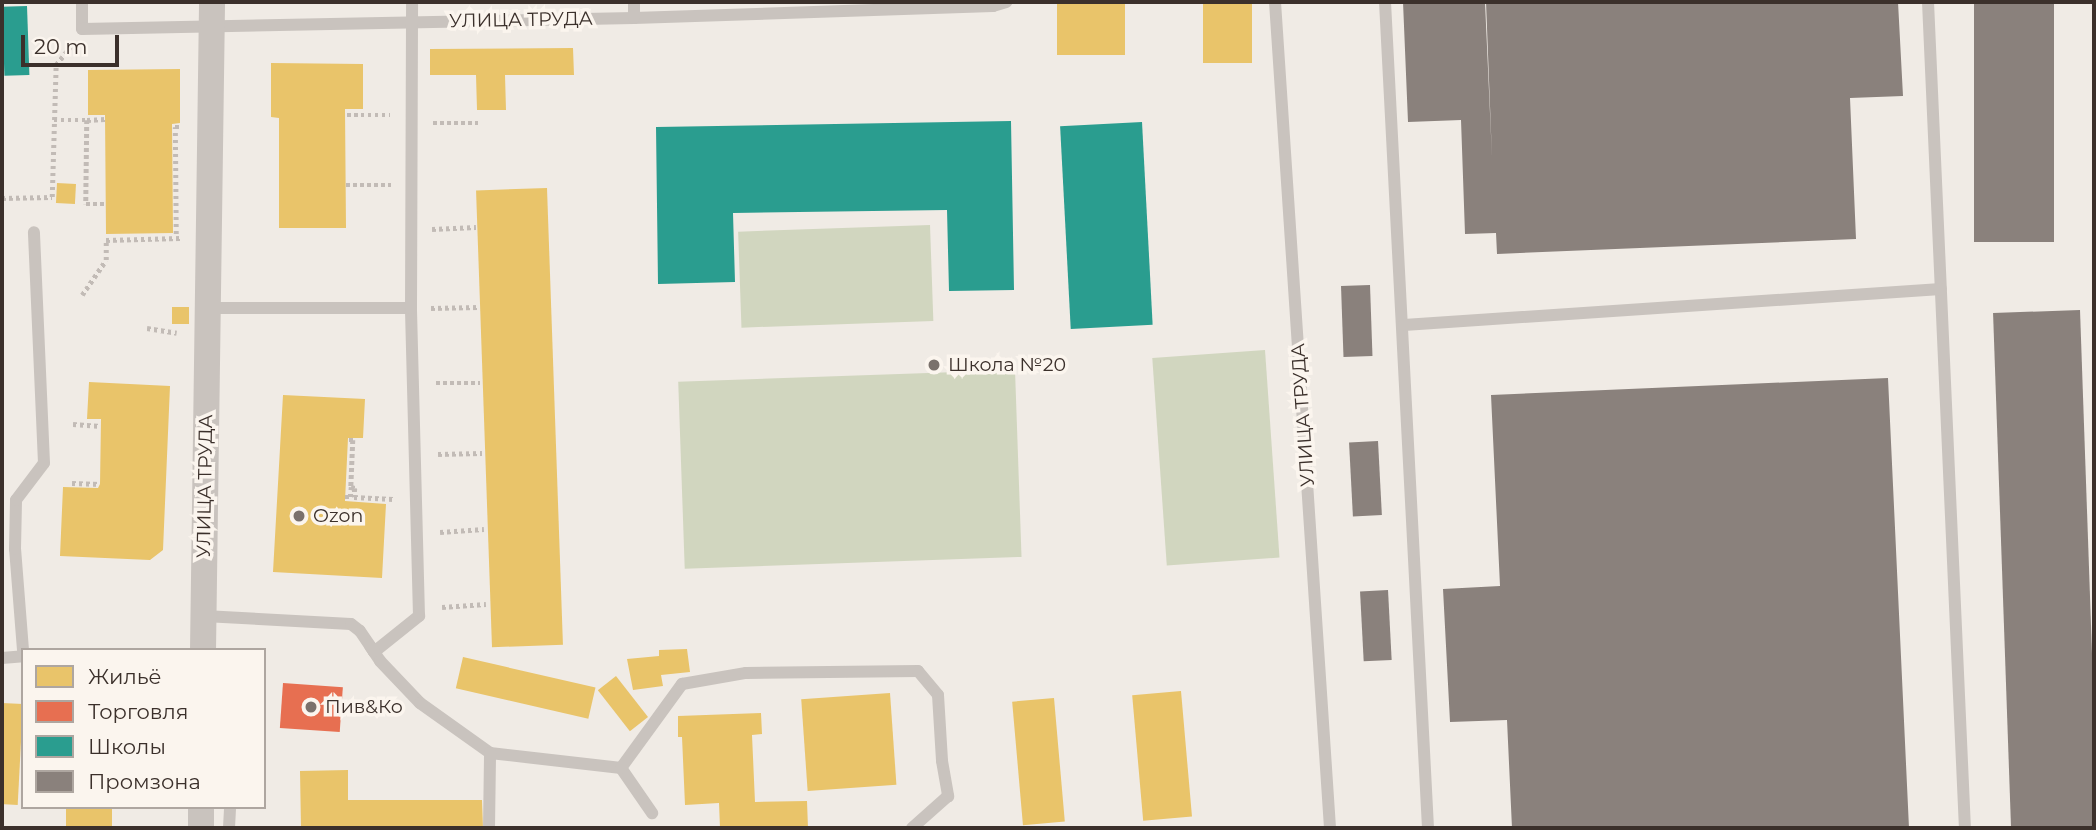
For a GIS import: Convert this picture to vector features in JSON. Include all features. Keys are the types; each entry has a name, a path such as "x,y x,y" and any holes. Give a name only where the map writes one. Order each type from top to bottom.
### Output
{"street":[{"name":"УЛИЦА ТРУДА","path":"203,648 212,2"},
{"path":"201,809 201,828"}],"lane":[{"path":"82,2 82,29"},
{"path":"204,616 351,624 360,631 374,652 419,616 411,308 411,2"},
{"path":"634,2 634,18"},
{"name":"УЛИЦА ТРУДА","path":"1275,2 1330,828"},
{"path":"1385,2 1404,325 1428,828"},
{"path":"1928,2 1965,828"},
{"name":"УЛИЦА ТРУДА","path":"82,29 211,29 634,18 1002,3"},
{"path":"23,648 8,549 16,500 44,463 34,233"},
{"path":"1404,325 1941,289"},
{"path":"208,308 411,308"},
{"path":"360,631 380,662 420,703 490,753 621,768 652,813"},
{"path":"2,658 21,656"},
{"path":"621,768 682,684 746,673 918,671 938,695 942,761 948,796 912,828"},
{"path":"489,828 490,753"},
{"path":"229,828 230,809"}],"path":[{"path":"2,198 52,197 56,65 82,29"},
{"path":"347,115 480,123"},
{"path":"54,120 105,119"},
{"path":"87,120 86,204 106,204"},
{"path":"346,185 411,185"},
{"path":"411,230 476,226"},
{"path":"82,295 106,260 106,240 185,238"},
{"path":"411,308 479,307"},
{"path":"147,328 171,334 181,332"},
{"path":"427,383 480,383"},
{"path":"73,424 101,426"},
{"path":"345,497 350,497 351,487 353,440 349,440"},
{"path":"430,454 482,453"},
{"path":"72,483 100,484"},
{"path":"351,487 355,488 354,497 415,499"},
{"path":"431,532 484,529"},
{"path":"433,608 486,604"}],"green space":[{"path":"930,225 933,321 741,328 738,232"},
{"path":"1265,350 1280,557 1167,565 1152,358"},
{"path":"1015,370 1022,557 685,569 678,382"}],"building: Жильё":[{"path":"1057,2 1125,2 1125,55 1057,55"},
{"path":"1203,2 1252,2 1252,63 1203,63"},
{"path":"573,48 574,75 505,75 506,110 477,110 476,75 430,75 430,49"},
{"path":"271,63 363,64 363,109 345,109 346,228 279,228 279,118 271,117"},
{"path":"180,69 180,123 172,124 173,233 106,234 105,115 88,115 88,70"},
{"path":"57,183 76,184 75,204 56,203"},
{"path":"547,188 563,645 492,647 476,190"},
{"path":"172,307 189,307 189,324 172,324"},
{"path":"89,382 170,386 163,550 150,560 60,556 63,487 98,488 100,484 101,419 87,419"},
{"path":"283,395 365,399 363,438 348,438 345,501 386,504 382,578 273,572"},
{"path":"687,649 690,672 661,675 663,686 633,690 627,659 659,656 659,650"},
{"path":"463,657 596,688 588,719 456,688"},
{"path":"616,676 648,717 630,731 598,690"},
{"path":"1181,691 1192,817 1143,821 1132,695"},
{"path":"890,693 896,785 808,791 801,699"},
{"path":"1054,698 1065,822 1023,825 1012,702"},
{"path":"2,703 21,704 18,805 2,804"},
{"path":"761,713 762,734 752,735 755,802 807,801 808,828 720,828 719,803 685,805 682,737 678,737 678,716"},
{"path":"348,770 348,800 482,800 483,828 301,828 300,771"},
{"path":"66,809 112,809 112,828 66,828"}],"building: Торговля":[{"name":"Пив&Ко","path":"283,683 343,687 340,732 280,728"}],"building: Школы":[{"path":"27,6 29,75 4,76 2,7"},
{"path":"1011,121 1014,290 949,291 947,210 733,213 735,282 658,284 656,127"},
{"path":"1142,122 1153,325 1071,329 1060,126"}],"building: Промзона":[{"path":"1403,2 1485,2 1492,158 1486,2 1898,2 1903,96 1850,98 1856,239 1497,254 1496,233 1465,234 1461,120 1408,122"},
{"path":"1974,2 2054,2 2054,242 1974,242"},
{"path":"1370,285 1372,356 1343,357 1341,286"},
{"path":"2080,310 2094,711 2094,828 2011,828 1993,313"},
{"path":"1888,378 1909,828 1512,828 1507,720 1450,722 1443,589 1500,586 1491,395"},
{"path":"1378,441 1382,515 1353,516 1349,443"},
{"path":"1388,590 1392,660 1364,661 1360,591"}],"place":[{"name":"Школа №20","path":"934,365"},
{"name":"Ozon","path":"299,516"},
{"name":"Пив&Ко","path":"311,707"}]}
